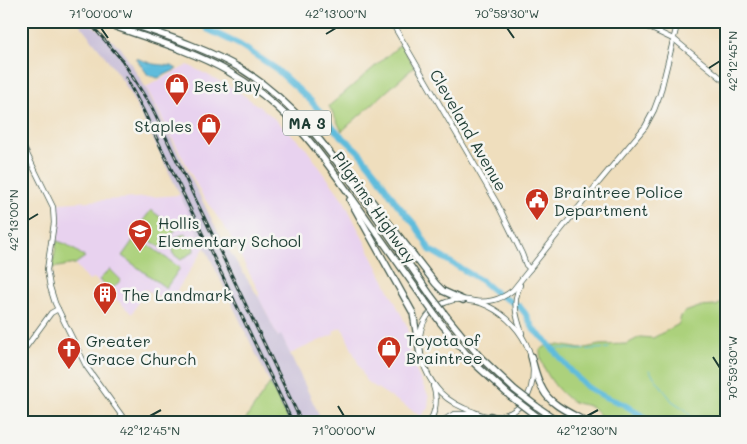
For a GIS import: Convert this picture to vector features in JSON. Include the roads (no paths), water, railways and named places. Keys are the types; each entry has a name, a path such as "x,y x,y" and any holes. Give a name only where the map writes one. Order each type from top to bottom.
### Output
{"highway":[{"name":"Pilgrims Highway","path":"99,21 201,58 250,85 279,107 313,142 440,322 478,367 510,396 546,423"},
{"name":"Pilgrims Highway","path":"124,21 193,46 237,67 282,99 317,135 446,317 480,357 515,390 561,423"},
{"path":"317,135 351,172 436,284 448,293 466,300"},
{"path":"334,172 412,311 420,354"},
{"path":"531,356 540,386 547,397 588,423"},
{"path":"491,416 508,423"}],"main road":[{"name":"Cleveland Avenue","path":"391,21 492,194 522,254 532,267"},
{"path":"635,21 675,40 726,82"},
{"path":"429,423 435,410 436,399 420,354 421,332 429,314 444,303 452,300 484,302 498,300 511,292 522,280 645,127 658,101 675,40 678,21"},
{"path":"21,142 53,206 54,226 47,273 51,291 86,366 127,423"},
{"path":"439,423 446,417 457,414 500,416 511,412 528,396 533,378 531,356 515,311 516,296 522,280"},
{"path":"466,300 491,309 504,317 515,327 526,344"},
{"path":"21,354 48,320 51,313 59,311"},
{"path":"428,376 438,390 449,400 482,415"}],"water":[{"path":"136,58 153,64 172,66 177,69 158,78 148,75"}],"waterway":[{"path":"202,21 207,29 240,45 275,68 311,101 335,130 358,151 376,173 397,204 416,226 430,250 519,306 534,330 587,387 623,404 654,423"},
{"path":"551,348 579,350 609,348"},
{"path":"649,370 672,401 686,410 695,423"}],"railway":[{"path":"88,21 122,60 152,108 302,423"},
{"path":"126,78 293,423"}],"place":[{"name":"Best Buy","path":"177,106"},
{"name":"Staples","path":"209,146"},
{"name":"Braintree Police Department","path":"537,221"},
{"name":"Hollis Elementary School","path":"140,252"},
{"name":"The Landmark","path":"105,315"},
{"name":"Toyota of Braintree","path":"389,369"},
{"name":"Greater Grace Church","path":"69,370"}]}
